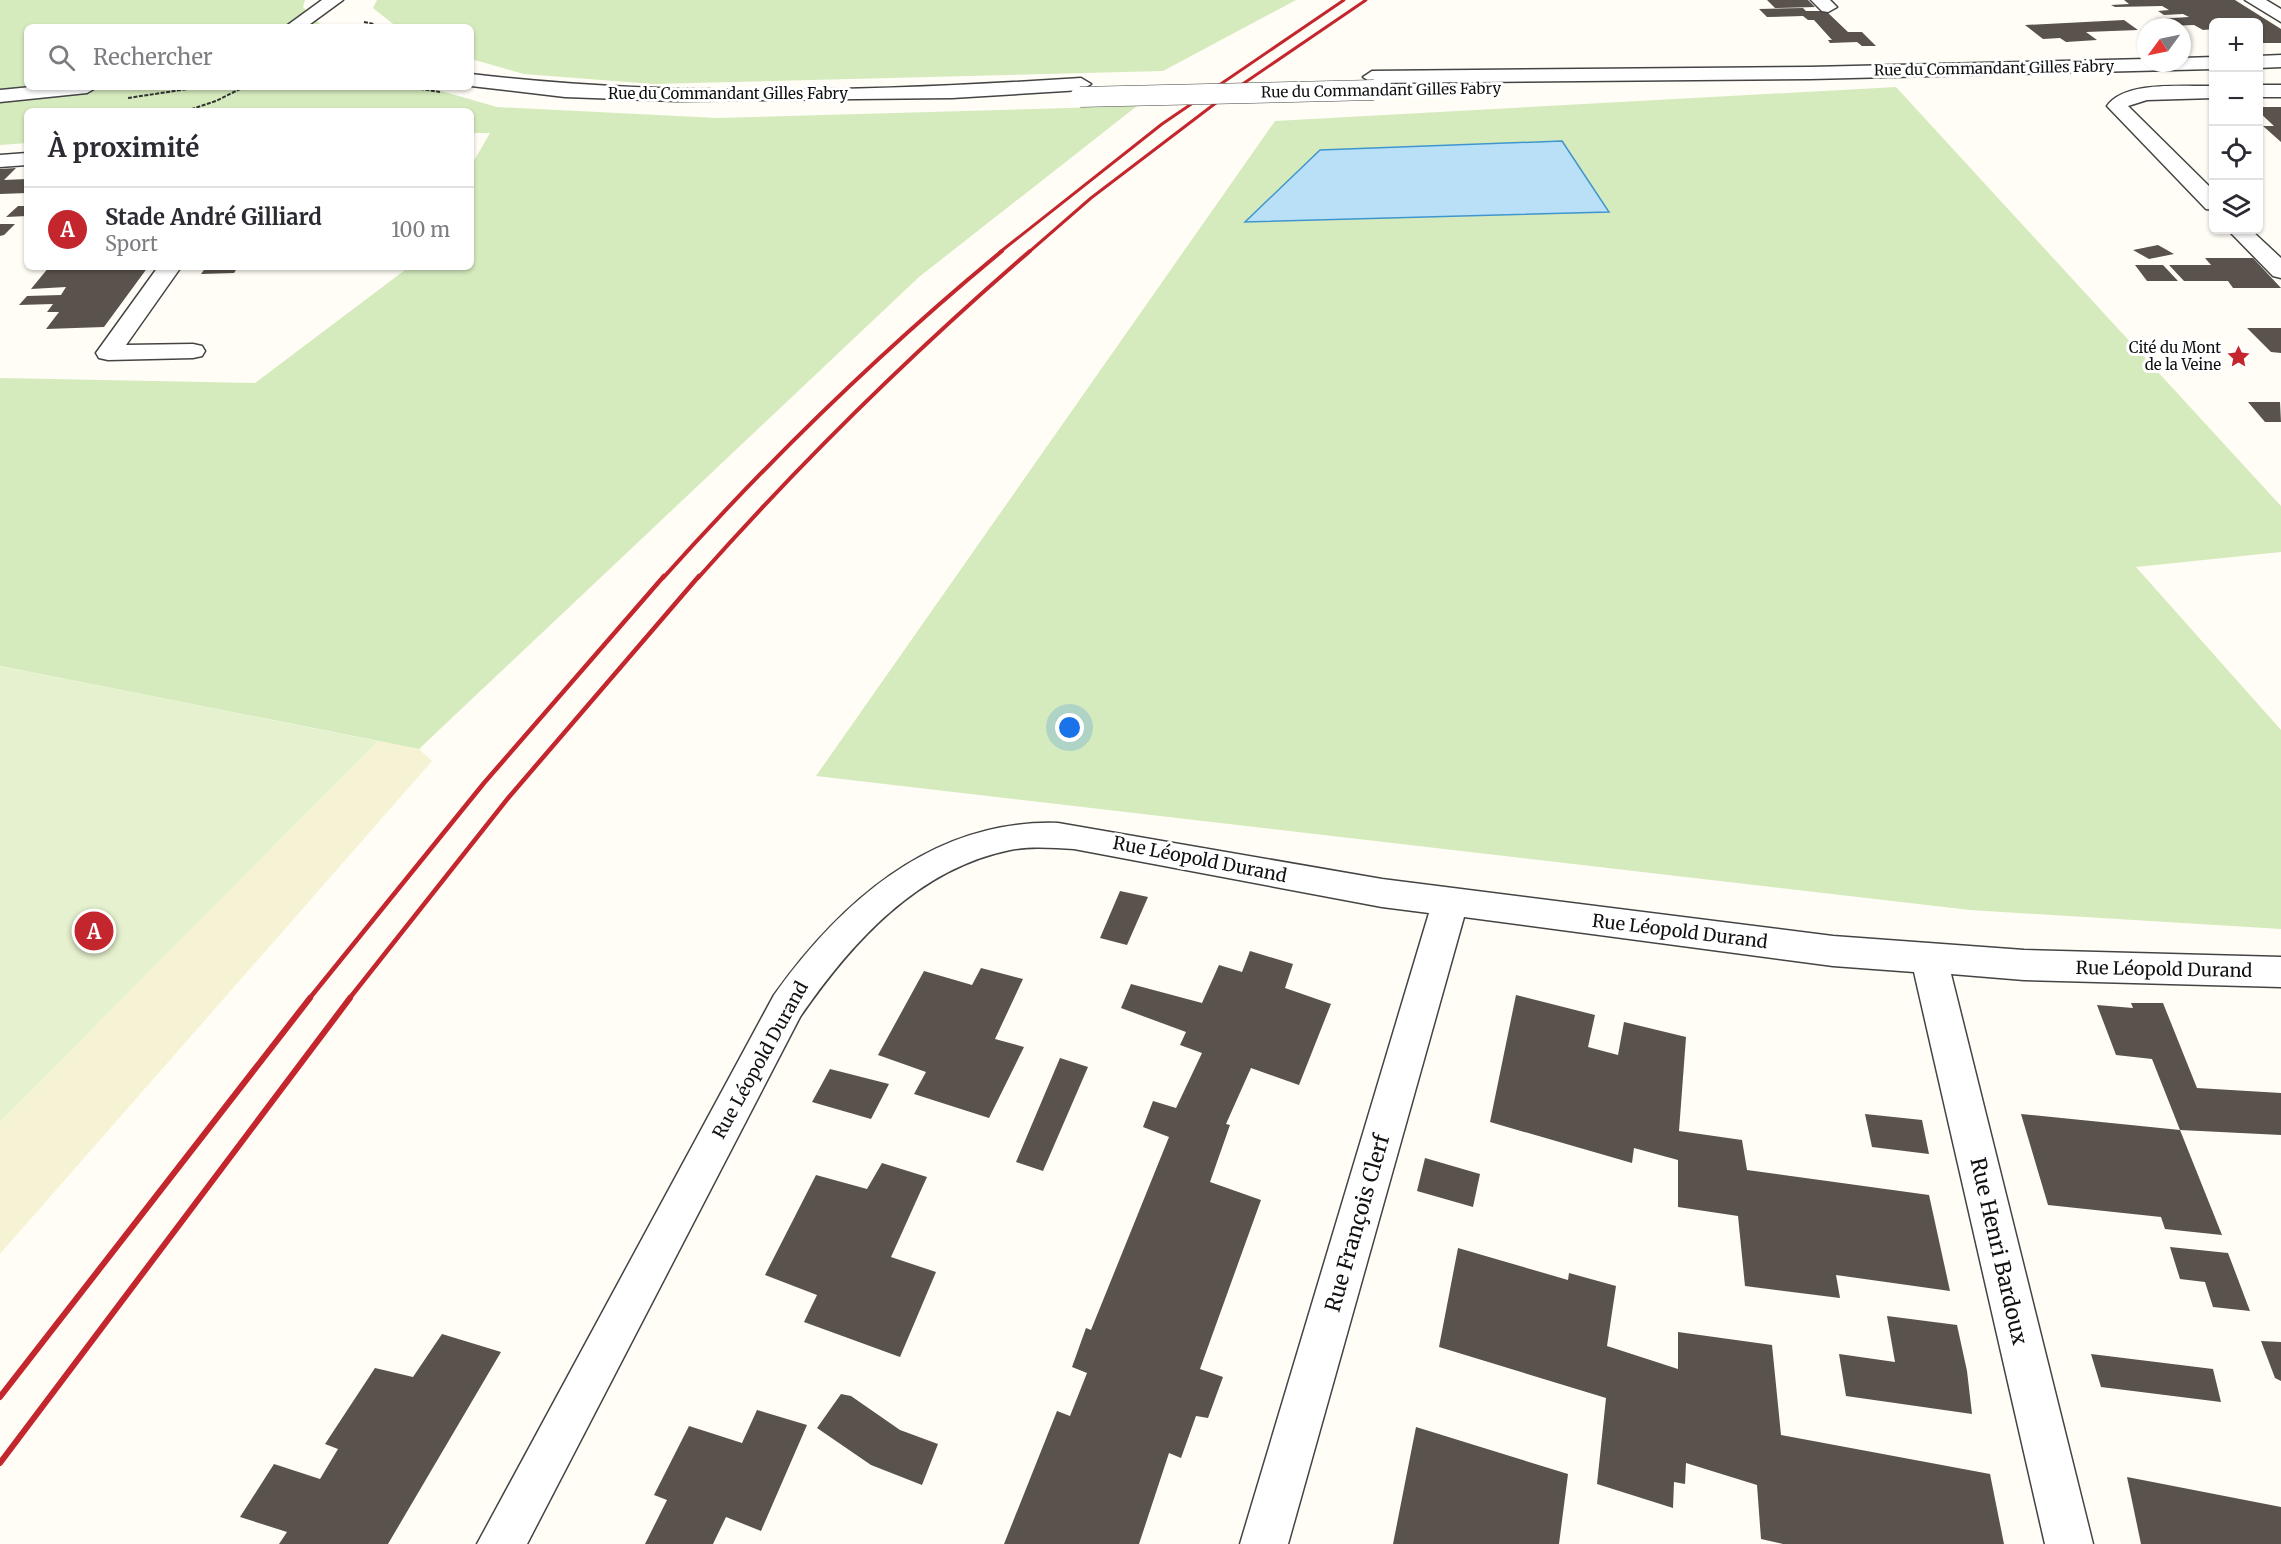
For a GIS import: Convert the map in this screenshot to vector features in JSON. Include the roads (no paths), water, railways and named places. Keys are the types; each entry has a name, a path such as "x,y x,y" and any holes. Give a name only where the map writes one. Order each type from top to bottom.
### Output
{"street":[{"path":"301,23 334,0"},
{"path":"2254,0 2281,17"},
{"path":"2263,62 2281,62"},
{"name":"Rue du Commandant Gilles Fabry","path":"474,80 574,92 676,95 1081,91 1373,83 1539,86 1810,73 2209,63"},
{"name":"Rue du Commandant Gilles Fabry","path":"474,74 505,84"},
{"path":"0,96 58,90"},
{"path":"2263,91 2281,91"},
{"path":"2209,92 2135,95 2119,102 2118,110 2209,199"},
{"path":"0,161 24,159"},
{"path":"2243,234 2281,271"},
{"path":"168,270 108,353 193,351"},
{"name":"Rue Léopold Durand","path":"501,1544 787,1006 830,946 881,899 914,877 970,849 1010,837 1040,834 1108,841 1342,886 1450,902 1821,949 2025,965 2281,972"},
{"name":"Rue François Clerf","path":"1264,1544 1450,902"},
{"name":"Rue Henri Bardoux","path":"1929,958 2069,1544"}],"water":[{"path":"1562,141 1609,212 1245,222 1320,150"}],"railway":[{"path":"1000,252 1162,124 1344,0"},
{"path":"1029,252 1091,198 1225,96 1366,0"},
{"path":"663,578 784,449 826,408 1002,251"},
{"path":"698,578 817,450 943,328 1030,251"},
{"path":"309,999 484,783 664,576"},
{"path":"349,999 509,797 699,576"},
{"path":"0,1397 310,998"},
{"path":"0,1463 350,998"}],"place":[{"name":"Cité du Mont de la Veine","path":"2239,356"},
{"name":"Stade André Gilliard","path":"94,931"}]}
